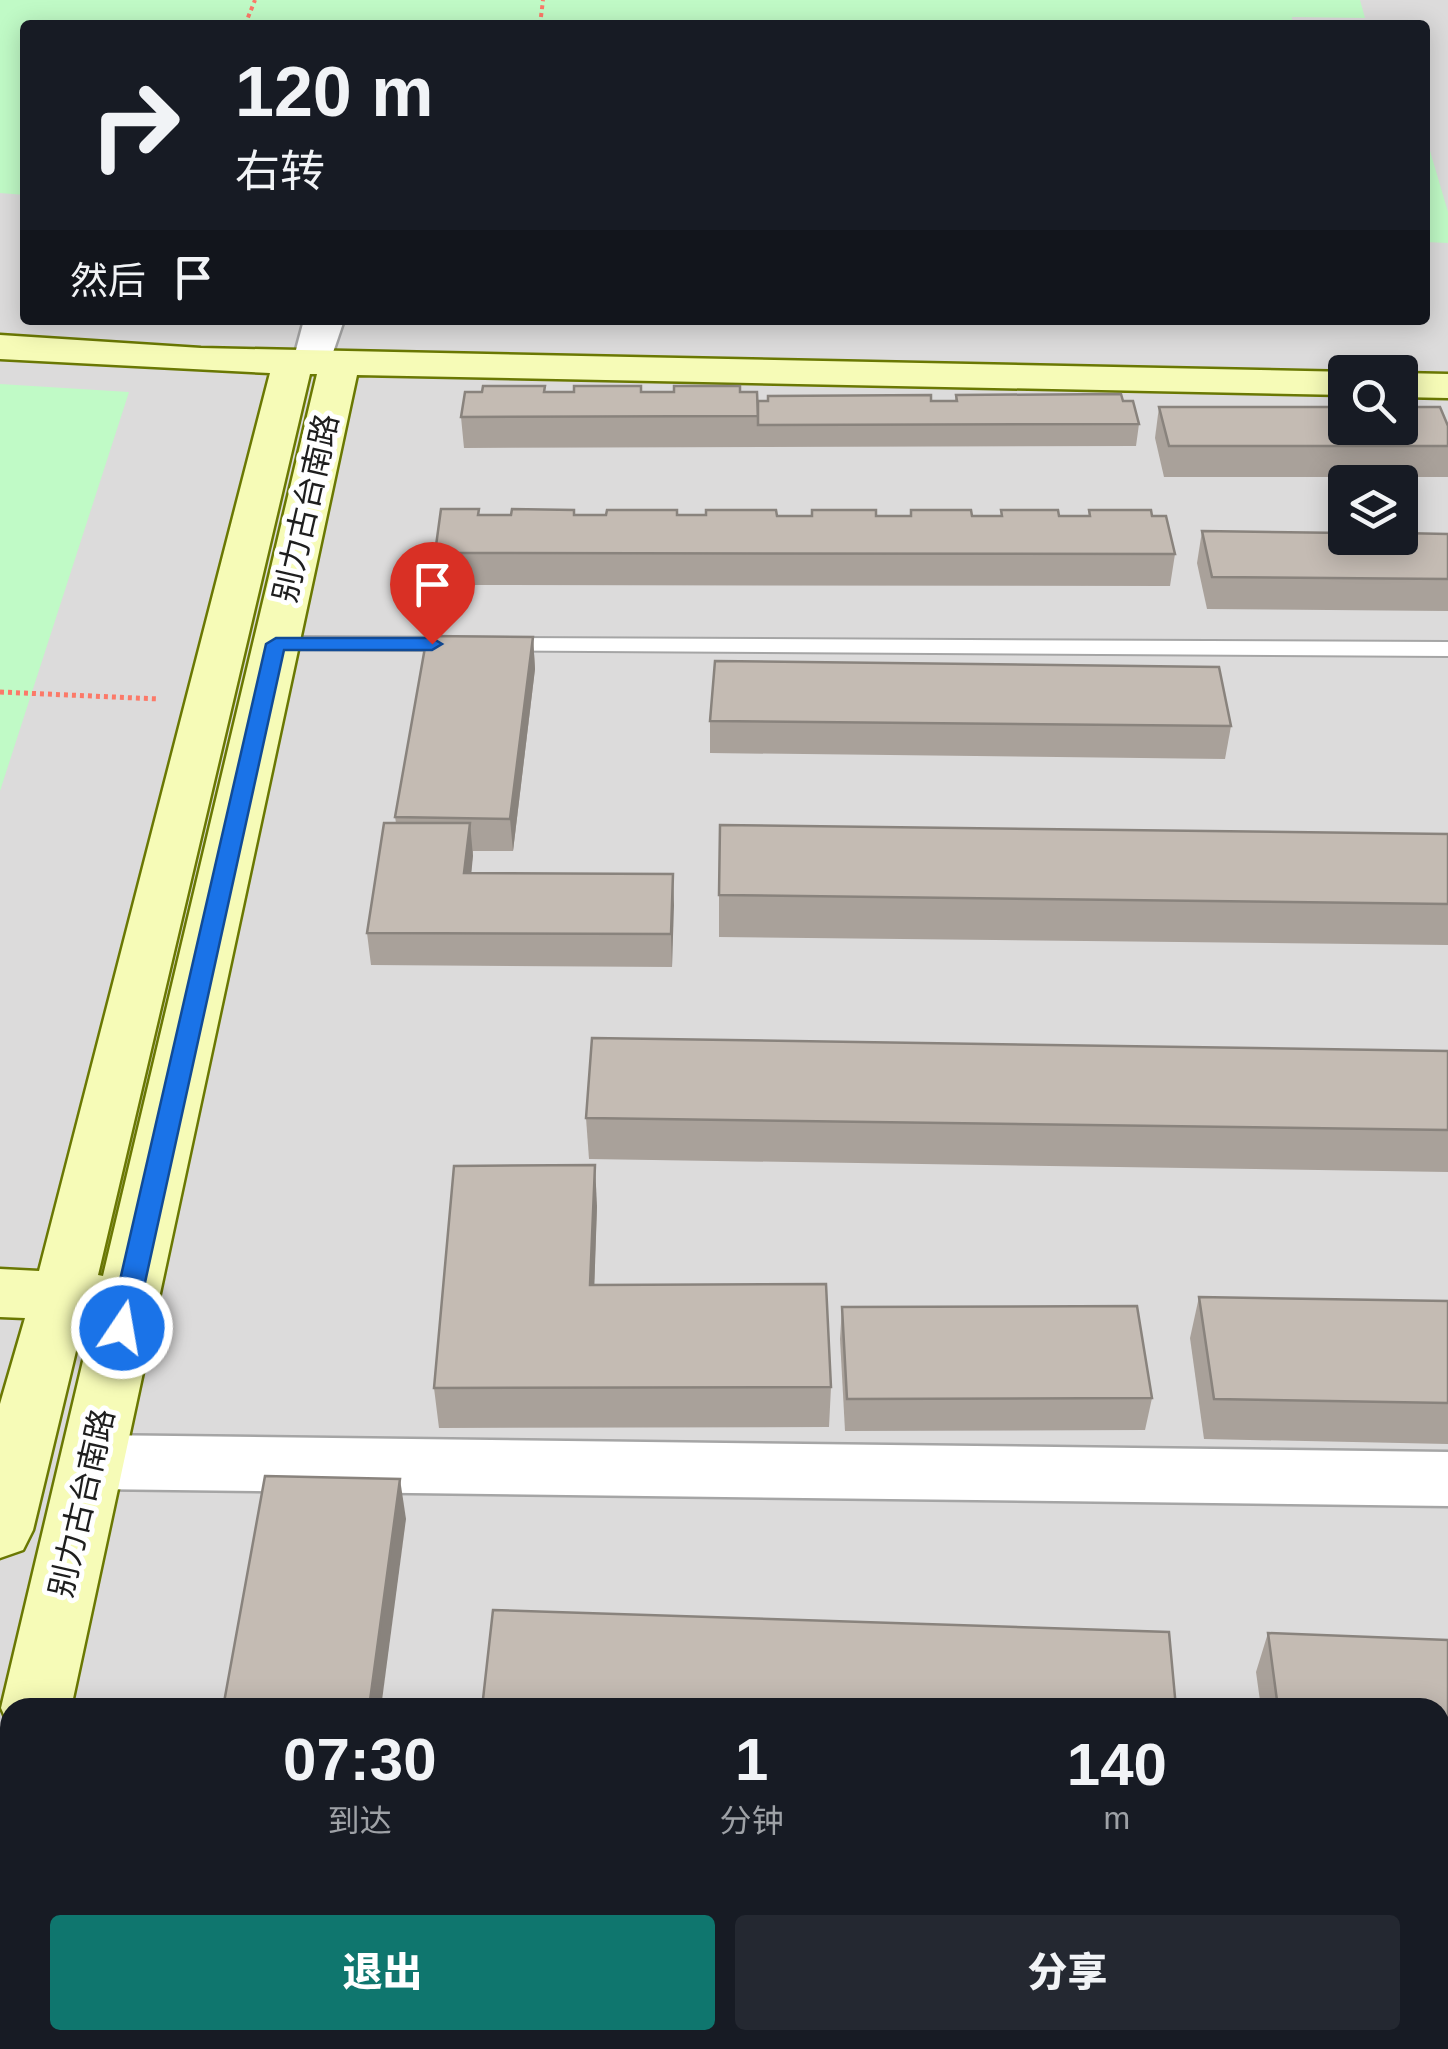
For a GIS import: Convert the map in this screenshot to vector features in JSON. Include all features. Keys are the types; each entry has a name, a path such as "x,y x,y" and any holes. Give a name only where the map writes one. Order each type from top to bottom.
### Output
{"street":[{"path":"0,347 201,360 318,349 1328,383"},
{"name":"别力古台南路","path":"38,1698 276,644 318,349"},
{"name":"别力古台南路","path":"0,1530 36,1332 208,700 318,349"},
{"path":"1418,385 1448,386"},
{"path":"0,1293 36,1332 122,1328"},
{"path":"92,1462 1448,1478"}],"lane":[{"path":"276,644 1448,648"}],"path":[{"path":"0,692 208,700"}],"shaded area":[{"path":"0,0 1448,0 1448,1698 0,1698"}],"green space":[{"path":"0,0 1360,0 1365,18 20,20 20,195 0,193"},
{"path":"1430,151 1448,212 1448,243 1430,242"},
{"path":"0,384 129,392 0,791"}],"building":[{"path":"483,386 545,386 544,392 574,392 574,386 641,386 641,392 674,392 674,386 740,386 740,392 757,392 758,416 461,417 465,392 482,392"},
{"path":"1121,394 1123,401 1133,401 1139,424 758,425 758,401 768,401 768,396 931,395 931,401 957,401 956,395"},
{"path":"1159,407 1328,407 1328,445 1418,445 1418,407 1440,407 1448,426 1448,446 1169,446"},
{"path":"441,509 479,509 478,515 511,515 512,509 574,510 574,515 606,515 607,510 677,510 677,515 706,515 706,510 776,510 777,516 812,516 812,510 876,510 876,516 911,516 911,510 971,510 972,516 1002,516 1001,510 1058,510 1059,516 1090,516 1089,510 1151,510 1152,516 1166,516 1175,554 435,553"},
{"path":"1202,531 1328,533 1328,555 1418,555 1418,533 1448,534 1448,579 1212,577"},
{"path":"427,636 533,637 510,819 395,817"},
{"path":"715,661 1219,667 1231,726 710,721"},
{"path":"384,823 470,823 464,873 673,874 671,934 367,933"},
{"path":"720,825 1448,834 1448,904 719,895"},
{"path":"592,1038 1448,1051 1448,1130 586,1118"},
{"path":"595,1165 590,1285 826,1284 831,1387 434,1388 454,1166"},
{"path":"1199,1297 1448,1301 1448,1403 1214,1399"},
{"path":"1137,1306 1152,1398 847,1399 842,1307"},
{"path":"265,1476 400,1479 370,1698 225,1698"},
{"path":"493,1610 1169,1632 1175,1698 483,1698"},
{"path":"1268,1633 1448,1640 1448,1698 1277,1698"}],"route":[{"path":"122,1328 276,644 432,644"}]}
